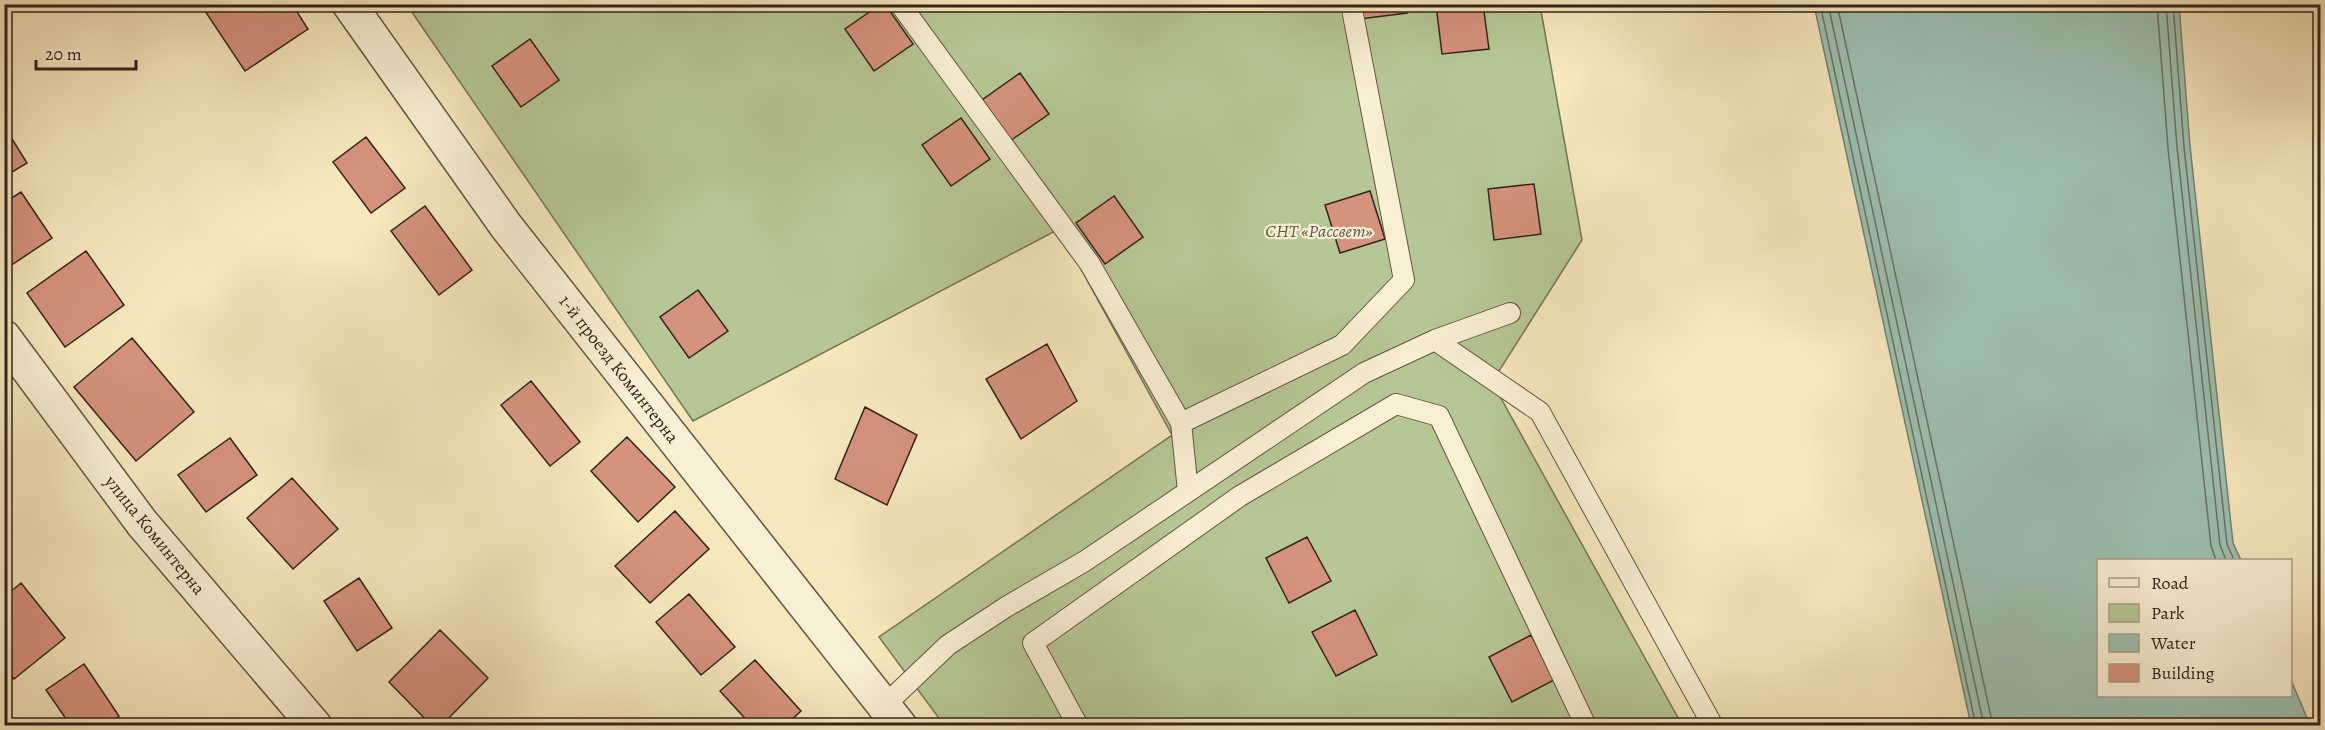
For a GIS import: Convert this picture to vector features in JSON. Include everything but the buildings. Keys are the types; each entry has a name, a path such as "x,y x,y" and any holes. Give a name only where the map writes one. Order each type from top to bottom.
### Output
{"street":[{"name":"1-й проезд Коминтерна","path":"350,4 506,226 892,715"},
{"name":"улица Коминтерна","path":"4,337 142,523 315,726"}],"lane":[{"path":"900,4 1090,264 1181,423 1188,491"},
{"path":"1181,423 1342,345 1404,280 1351,4"},
{"path":"892,715 948,645 1006,607 1085,561 1364,373 1435,340 1510,313"},
{"path":"1435,340 1540,411 1713,726"},
{"path":"1078,726 1033,643 1240,496 1396,404 1439,416 1586,726"}],"green space":[{"name":"СНТ «Рассвет»","path":"407,5 1540,5 1582,240 1492,382 1682,725 944,725 879,637 1172,435 1059,229 693,421"}],"water":[{"path":"1814,5 2179,5 2190,146 2233,543 2241,559 2097,559 2097,697 2292,697 2292,682 2310,725 1971,725"}]}
